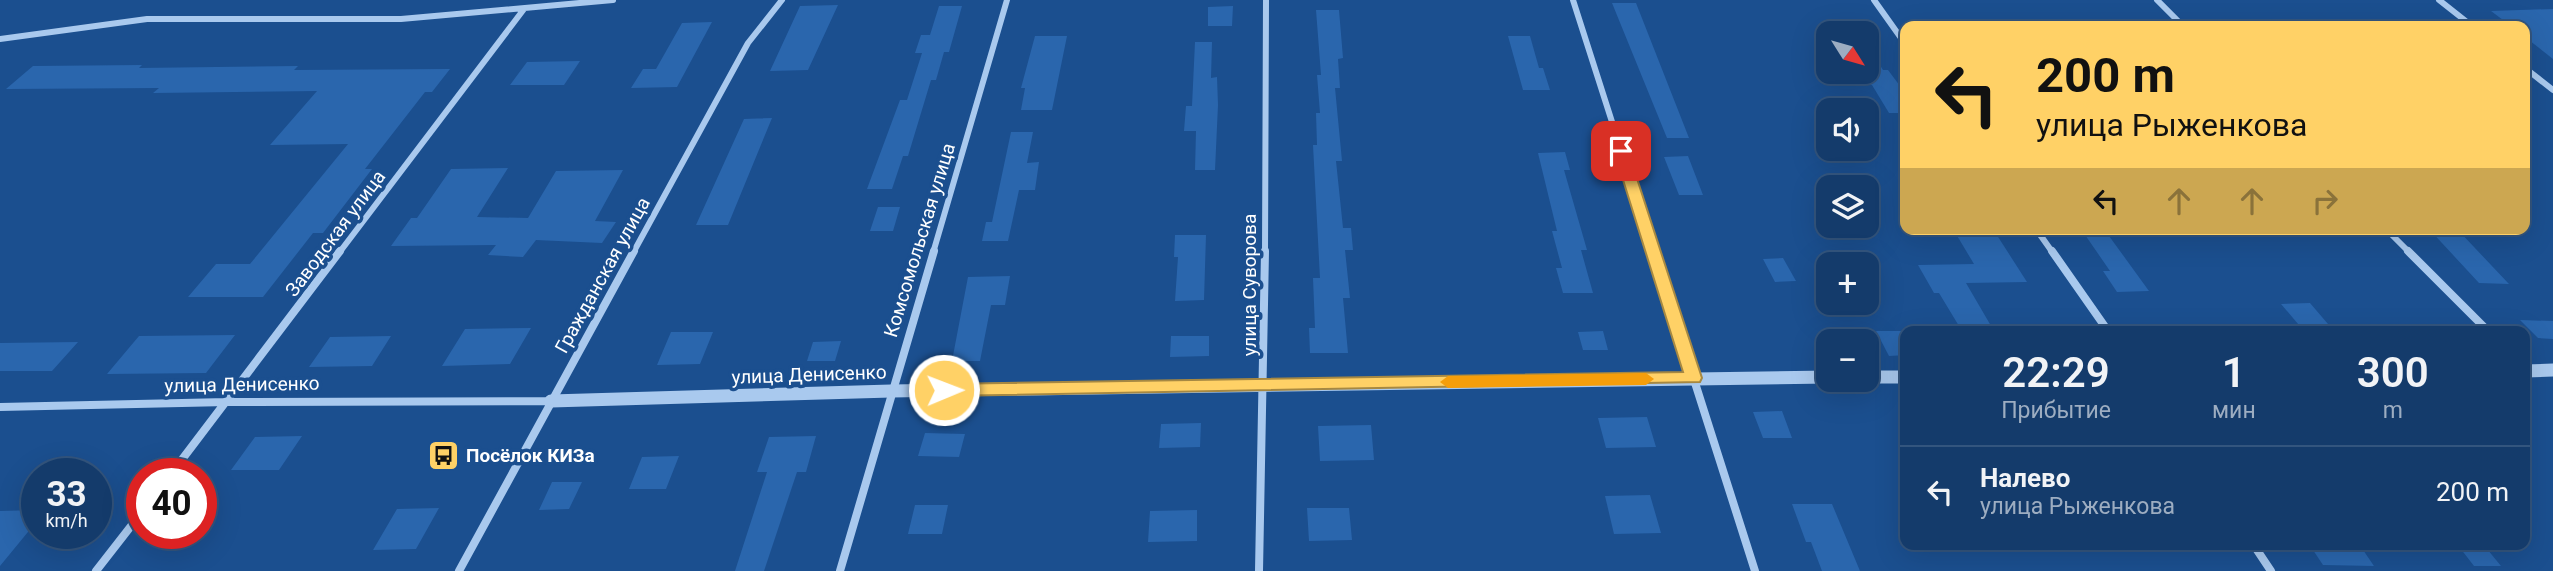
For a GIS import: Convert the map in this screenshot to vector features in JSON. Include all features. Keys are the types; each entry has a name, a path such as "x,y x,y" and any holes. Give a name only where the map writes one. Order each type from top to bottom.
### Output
{"street":[{"path":"0,39 147,19 401,19 613,0"},
{"name":"Гражданская улица","path":"459,571 748,43 782,0"},
{"name":"Комсомольская улица","path":"840,571 1007,0"},
{"name":"улица Суворова","path":"1259,571 1264,386 1266,0"},
{"path":"1573,0 1755,571"},
{"path":"1874,0 1900,37"},
{"path":"2157,0 2178,21"},
{"path":"2439,0 2466,21"},
{"name":"Заводская улица","path":"183,458 524,9"},
{"path":"2530,72 2553,90"},
{"path":"2040,235 2104,326"},
{"path":"2392,235 2483,326"},
{"path":"2530,370 2553,370"},
{"name":"улица Денисенко","path":"0,407 226,402 551,401 891,391 1816,377"},
{"path":"1879,377 1900,377"},
{"path":"96,571 126,533"},
{"path":"2257,550 2270,571"}],"building":[{"path":"1612,3 1636,3 1689,138 1667,138"},
{"path":"838,5 808,70 770,71 800,6"},
{"path":"939,6 962,6 949,52 944,52 936,80 931,80 908,156 903,156 892,189 867,189 900,100 907,100 922,53 915,53 921,35 930,35"},
{"path":"1233,6 1232,26 1208,26 1208,7"},
{"path":"2553,9 2553,59 2530,41 2530,21 2504,21 2491,11"},
{"path":"1316,10 1339,10 1343,58 1338,59 1340,88 1335,88 1342,161 1336,161 1343,228 1351,228 1353,250 1345,250 1350,298 1343,298 1348,353 1310,353 1309,328 1315,328 1313,278 1320,278 1313,145 1317,145 1316,113 1320,113 1317,75 1321,75"},
{"path":"712,22 677,87 631,88 643,69 656,69 682,23"},
{"path":"1035,36 1067,36 1052,110 1021,110 1025,88 1021,88"},
{"path":"1508,36 1530,36 1539,68 1543,68 1550,90 1523,90"},
{"path":"1195,42 1212,42 1211,78 1217,77 1218,105 1215,170 1195,170 1196,131 1184,131 1186,106 1192,106"},
{"path":"580,61 564,85 510,85 527,62"},
{"path":"142,65 139,68 298,66 294,70 450,69 432,92 425,92 365,169 372,169 323,233 313,233 263,297 188,297 216,264 250,264 348,144 270,145 317,91 153,93 159,88 6,89 33,66"},
{"path":"1880,65 1883,70 1888,70 1900,86 1900,113 1889,113 1872,85 1867,85 1880,84"},
{"path":"772,118 728,225 696,225 744,119"},
{"path":"1011,132 1033,132 1027,163 1039,162 1035,190 1019,190 1008,241 982,241 986,222 992,222"},
{"path":"1565,152 1570,170 1564,170 1587,250 1581,250 1593,293 1563,293 1556,268 1562,268 1552,231 1557,231 1538,153"},
{"path":"1688,156 1703,195 1679,195 1664,157"},
{"path":"508,168 477,217 528,218 556,171 623,170 595,221 616,222 602,243 536,240 523,257 488,255 496,245 391,246 411,218 417,218 451,169"},
{"path":"878,207 900,207 893,231 870,231"},
{"path":"1175,235 1206,235 1204,300 1175,301 1178,257 1174,257"},
{"path":"1957,235 1997,235 2027,282 1966,283 1991,326 1959,326 1939,293 1934,293 1918,265 1974,264"},
{"path":"2085,235 2108,235 2149,291 2117,292 2103,271 2110,271"},
{"path":"2435,235 2463,235 2509,284 2479,283"},
{"path":"1783,258 1796,281 1775,282 1763,259"},
{"path":"1010,276 1005,305 991,305 980,361 952,361 968,277"},
{"path":"2310,303 2330,326 2300,326 2281,304"},
{"path":"2520,320 2553,321 2553,339 2538,338 2530,330 2530,326"},
{"path":"531,328 510,364 442,366 465,329"},
{"path":"1603,331 1608,350 1583,350 1578,332"},
{"path":"1879,331 1900,331 1900,355 1889,356 1879,337"},
{"path":"671,332 713,332 700,364 657,365"},
{"path":"235,335 206,373 107,374 139,336"},
{"path":"391,336 372,366 309,367 330,337"},
{"path":"1171,336 1209,336 1209,356 1170,357"},
{"path":"841,341 835,361 807,361 813,342"},
{"path":"78,342 52,371 0,371 0,343"},
{"path":"1782,411 1792,438 1763,438 1753,412"},
{"path":"1647,417 1656,447 1606,448 1598,418"},
{"path":"1201,423 1200,447 1159,448 1161,424"},
{"path":"1371,425 1374,460 1320,461 1318,426"},
{"path":"925,433 965,434 959,457 918,456"},
{"path":"302,436 279,470 231,470 255,437"},
{"path":"816,436 806,472 797,472 764,571 735,571 767,472 757,472 769,437"},
{"path":"679,456 666,489 629,489 642,457"},
{"path":"552,482 582,482 569,509 539,510"},
{"path":"1650,495 1661,533 1614,534 1605,496"},
{"path":"1792,504 1832,504 1860,571 1822,571 1811,542 1806,542"},
{"path":"915,505 948,505 942,534 908,534"},
{"path":"439,508 416,549 373,550 397,509"},
{"path":"1307,508 1349,508 1352,540 1309,541"},
{"path":"21,510 21,540 0,566 0,511"},
{"path":"1197,510 1197,541 1148,542 1150,511"},
{"path":"2313,550 2363,550 2374,566 2323,565"},
{"path":"2462,550 2488,550 2501,566 2474,566"}],"slow traffic":[{"path":"1448,382 1646,379"}],"place":[{"name":"Посёлок КИЗа","path":"443,455"}],"route":[{"path":"944,390 1694,378 1621,151"}]}
